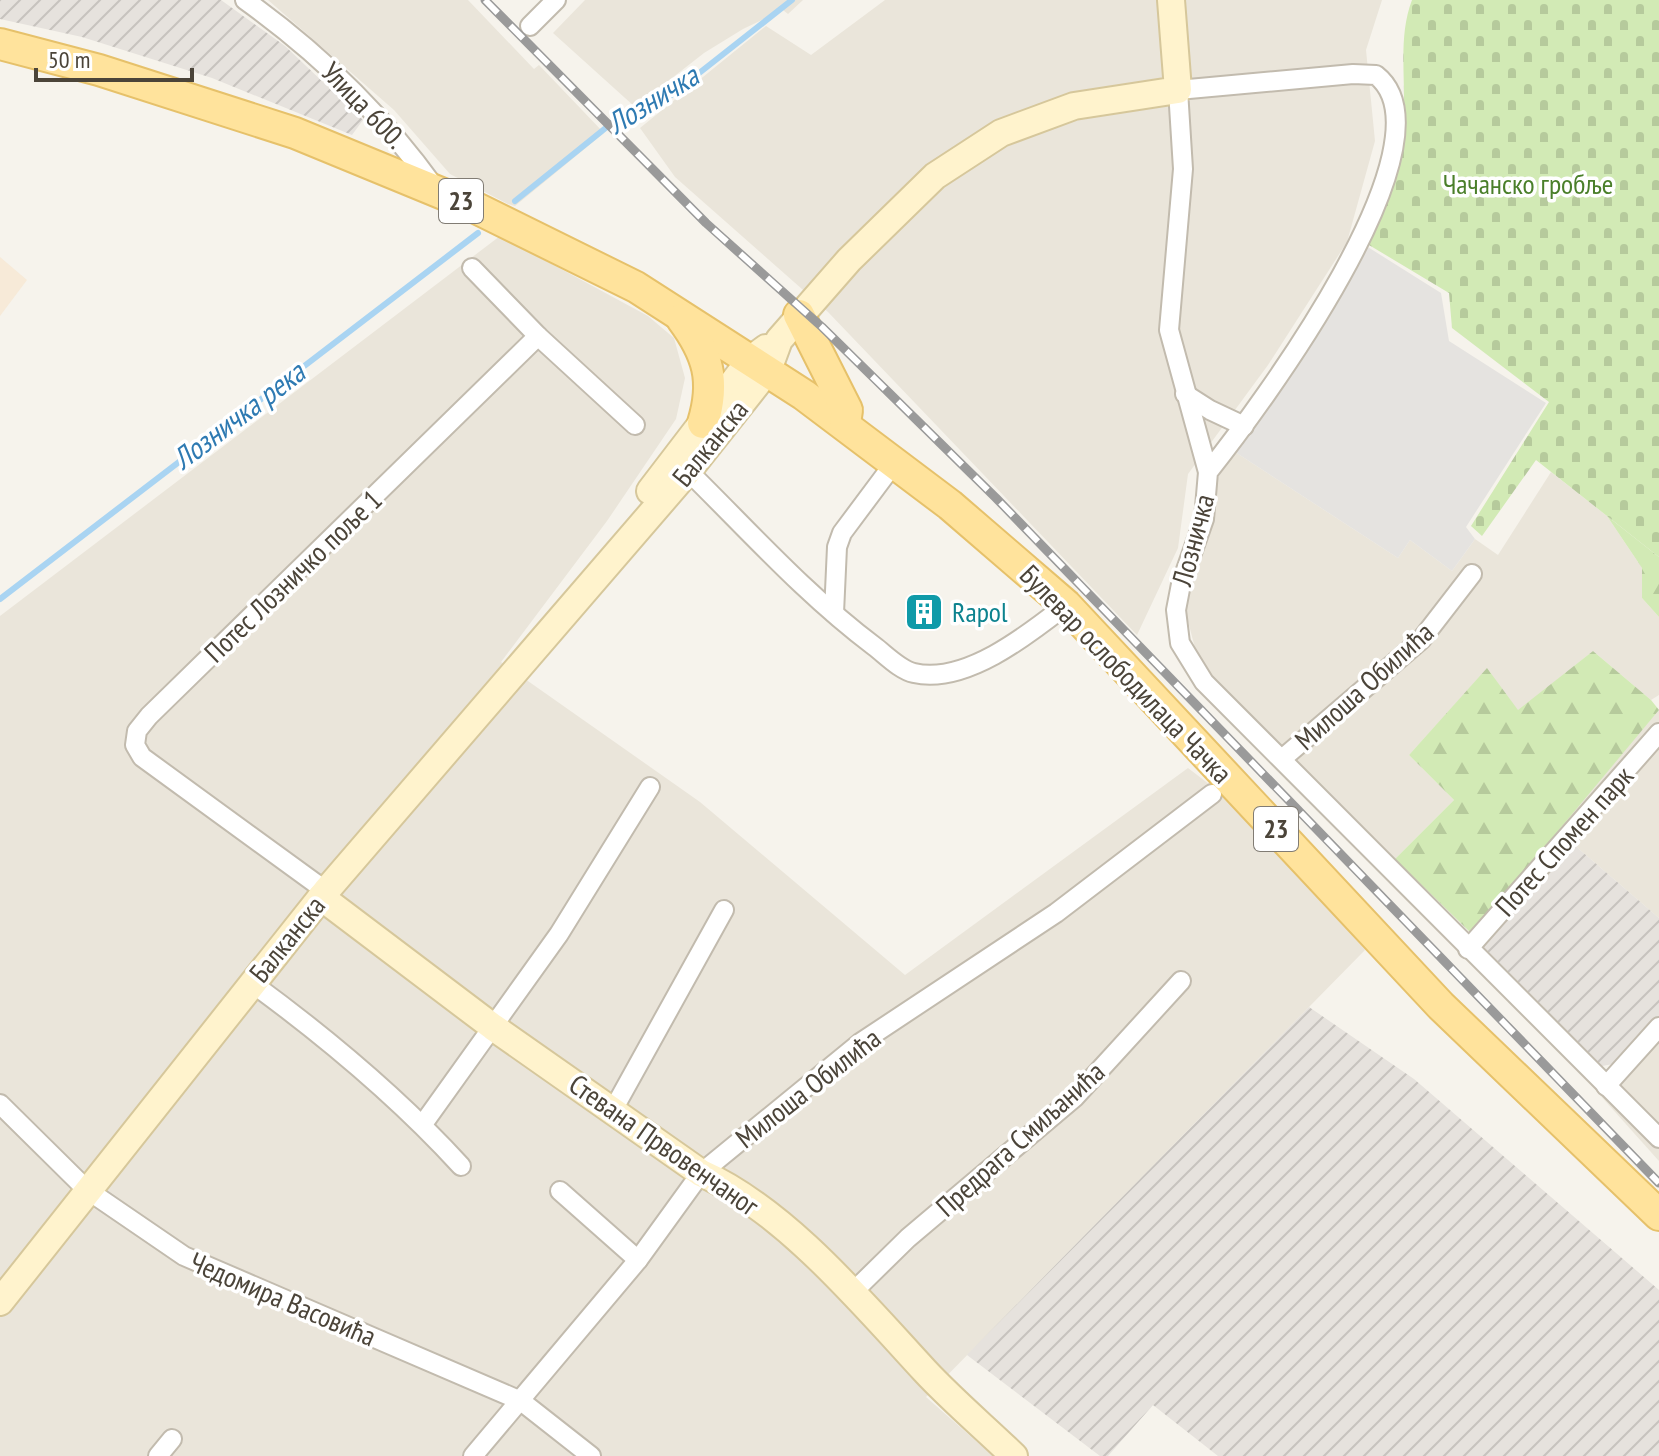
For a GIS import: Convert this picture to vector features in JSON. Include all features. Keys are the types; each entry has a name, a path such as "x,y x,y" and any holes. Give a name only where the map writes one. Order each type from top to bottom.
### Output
{"main road":[{"name":"Булевар ослободилаца Чачка","path":"0,44 99,70 295,133 436,190 586,260 676,311 845,424 1066,605 1441,1006 1659,1215"},
{"path":"676,311 708,363 711,391 703,423"},
{"path":"799,315 847,410 845,424"}],"street":[{"name":"Улица 600.","path":"245,0 302,44 381,117 436,190"},
{"path":"530,26 556,0"},
{"name":"Лозничка","path":"1171,0 1183,169 1169,330 1208,472 1204,519 1177,600 1180,643 1204,682 1283,758"},
{"path":"759,364 799,315 922,188 967,153 1047,113 1118,97 1178,90 1364,73 1376,75 1385,82 1397,107 1389,173 1369,219 1315,316 1244,426 1208,472"},
{"path":"472,268 538,336 635,425"},
{"name":"Потес Лозничко поље 1","path":"324,894 142,757 135,745 137,731 538,336"},
{"name":"Балканска","path":"587,587 608,545 703,423 759,364"},
{"name":"Балканска","path":"0,1302 86,1189 324,894 688,471 759,364"},
{"path":"1185,394 1244,426"},
{"path":"834,613 837,547 842,533 895,462"},
{"path":"688,471 781,566 904,669 931,674 949,672 998,653 1066,605"},
{"name":"Милоша Обилића","path":"1283,758 1421,640 1472,574"},
{"name":"Потес Спомен парк","path":"1468,949 1659,733"},
{"path":"1283,758 1468,949 1659,1138"},
{"path":"423,1124 559,934 650,787"},
{"name":"Милоша Обилића","path":"473,1456 638,1260 701,1173 860,1043 1056,913 1212,794"},
{"name":"Стевана Првовенчаног","path":"324,894 493,1027 701,1173 736,1188 854,1291 927,1373 1014,1456"},
{"path":"613,1110 724,910"},
{"name":"Предрага Смиљанића","path":"854,1291 908,1238 1075,1097 1181,981"},
{"path":"252,983 311,1026 423,1124 461,1166"},
{"path":"1606,1086 1659,1027"},
{"name":"Чедомира Васовића","path":"0,1104 86,1189 184,1256 521,1401 591,1456"},
{"path":"560,1191 638,1260"},
{"path":"158,1456 172,1439"}],"shaded area":[{"path":"0,0 221,0 285,46 363,120 352,135 212,78 82,37 0,19"},
{"path":"268,0 468,0 534,69 539,65 604,133 515,206 508,204 450,174 394,110"},
{"path":"585,0 803,0 788,14 783,10 743,29 704,53 635,107 553,33"},
{"path":"885,0 1382,0 1366,50 1375,141 1347,242 1268,365 1188,474 1178,548 1137,635 828,312 675,177 640,128 766,26 811,55"},
{"path":"500,236 648,316 674,338 685,378 676,419 607,521 501,662 700,802 905,975 1188,768 1256,820 1365,950 926,1397 993,1456 0,1456 0,616"},
{"path":"1363,244 1441,293 1449,341 1546,403 1466,527 1475,539 1452,571 1410,540 1398,558 1232,450"},
{"path":"0,257 27,280 0,316"},
{"path":"1232,450 1398,558 1410,540 1452,571 1475,539 1498,555 1551,472 1607,516 1642,568 1642,598 1659,617 1659,695 1651,700 1593,651 1518,711 1487,669 1409,755 1454,800 1395,859 1201,671 1183,602 1210,521 1218,478"},
{"path":"1659,710 1659,918 1572,843 1561,824"},
{"path":"1572,843 1659,918 1659,1017 1619,1063 1602,1066 1480,949"},
{"path":"1309,1007 1414,1079 1659,1290 1659,1456 1218,1456 1153,1405 1108,1456 1100,1456 967,1355"},
{"path":"1659,1017 1659,1161 1599,1094 1619,1063"}],"green space":[{"name":"Чачанско гробље","path":"1412,0 1659,0 1659,557 1536,460 1482,536 1471,526 1549,402 1452,328 1449,293 1364,242 1384,200 1398,156 1404,108 1405,30"},
{"path":"1607,516 1659,557 1659,617 1642,598 1642,568"},
{"path":"1593,651 1659,710 1472,934 1395,859 1454,800 1409,755 1487,668 1518,710"}],"waterway":[{"name":"Лозничка","path":"515,201 623,114 670,96 792,0"},
{"name":"Лозничка река","path":"0,599 478,233"}],"railway":[{"path":"485,0 706,223 822,327 996,498 1659,1183"}],"place":[{"name":"Rapol","path":"924,612"}]}
